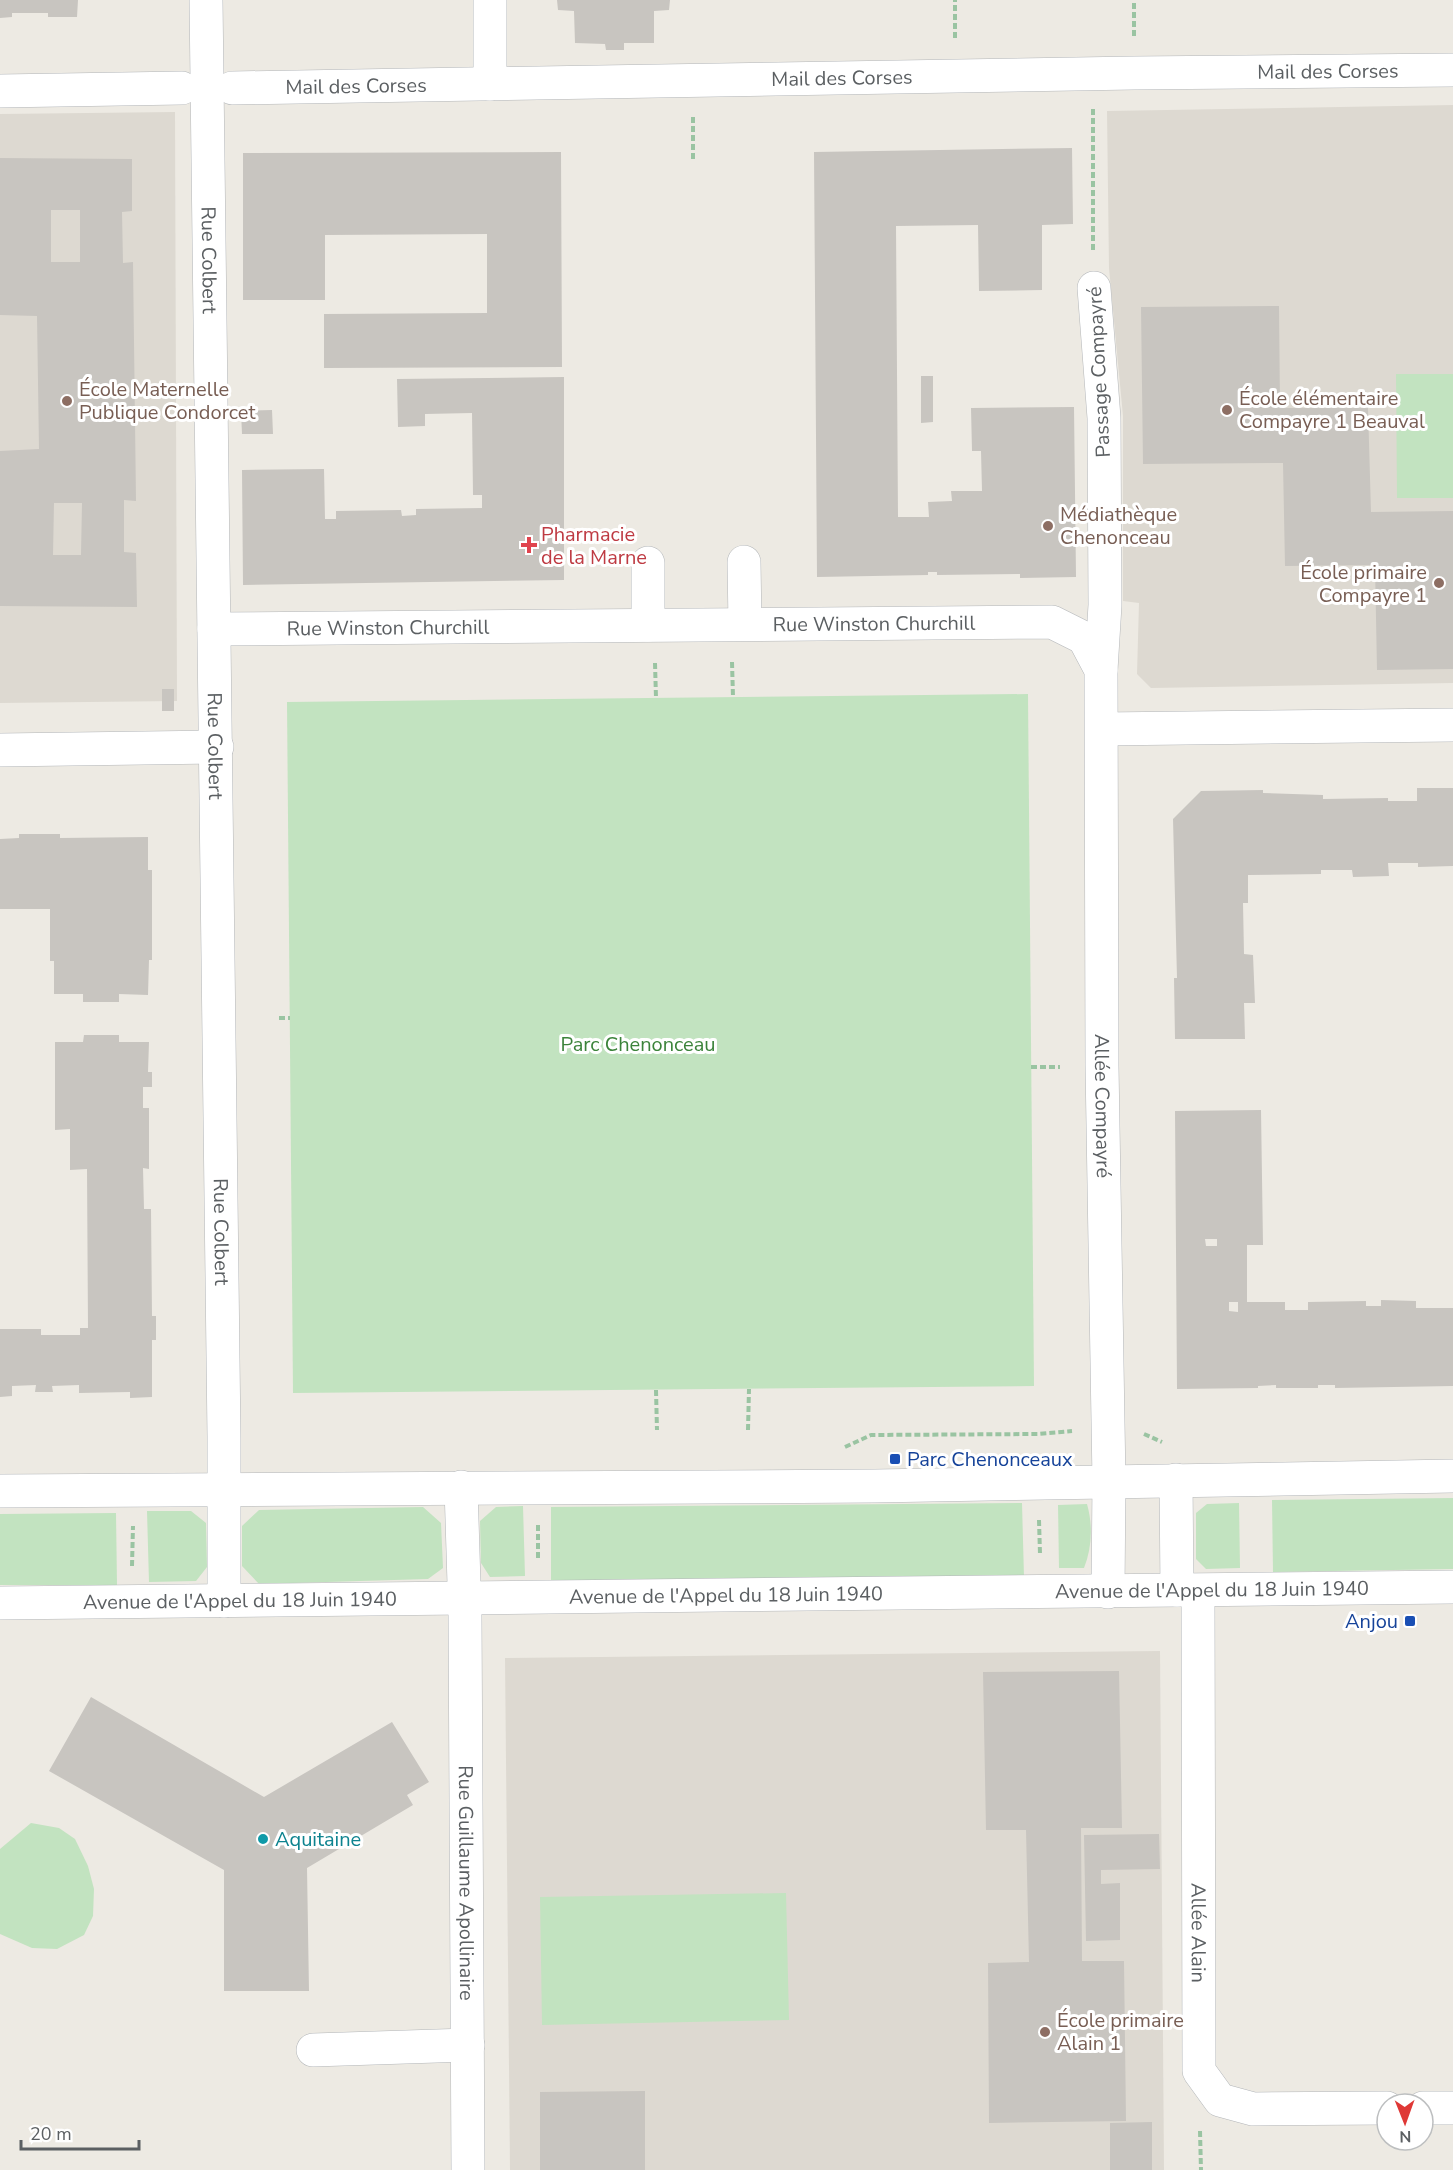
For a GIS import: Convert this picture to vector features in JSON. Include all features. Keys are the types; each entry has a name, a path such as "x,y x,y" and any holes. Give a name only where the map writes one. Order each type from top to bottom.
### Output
{"street":[{"name":"Rue Colbert","path":"206,0 224,1601"},
{"path":"490,0 490,84"},
{"name":"Mail des Corses","path":"232,88 1453,70"},
{"path":"0,91 182,88"},
{"name":"Passage Compayré","path":"1094,288 1104,417 1105,605 1101,670"},
{"path":"744,562 745,624"},
{"path":"648,563 648,626"},
{"name":"Rue Winston Churchill","path":"214,629 1052,622 1084,638 1101,670 1102,729"},
{"path":"1102,729 1453,724"},
{"name":"Allée Compayré","path":"1102,729 1102,1066 1109,1481 1108,1592"},
{"path":"0,750 216,747"},
{"path":"0,1491 874,1486 1453,1476"},
{"name":"Allée Alain","path":"1176,1480 1187,1591 1199,2071 1220,2100 1253,2109 1375,2108"},
{"name":"Rue Guillaume Apollinaire","path":"461,1488 464,1597 468,2170"},
{"name":"Avenue de l'Appel du 18 Juin 1940","path":"0,1603 1453,1587"},
{"path":"313,2050 468,2045"},
{"path":"1435,2108 1453,2108"}],"path":[{"name":"Passage Compayré","path":"1092,74 1094,288"},
{"path":"655,662 656,698"},
{"path":"732,662 733,697"},
{"path":"279,1018 290,1018"},
{"path":"1031,1067 1060,1067"},
{"path":"748,1430 749,1389"},
{"path":"656,1390 657,1430"},
{"path":"132,1568 133,1515"},
{"path":"538,1521 538,1569"},
{"path":"1200,2125 1201,2170"}],"shaded area":[{"path":"1453,105 1453,683 1151,688 1137,674 1139,603 1123,601 1123,416 1109,268 1107,111"},
{"path":"175,112 177,701 0,703 0,114"},
{"path":"1160,1651 1164,2170 510,2170 505,1658"}],"green space":[{"path":"1396,374 1453,374 1453,498 1397,498"},
{"name":"Parc Chenonceau","path":"1028,694 1034,1386 293,1393 287,702"},
{"path":"1453,1498 1453,1569 1273,1572 1272,1500"},
{"path":"1022,1503 1024,1577 551,1581 551,1507"},
{"path":"1239,1503 1240,1568 1206,1569 1196,1559 1196,1513 1207,1504"},
{"path":"1087,1504 1091,1536 1084,1568 1059,1568 1058,1505"},
{"path":"523,1506 525,1576 490,1577 481,1563 480,1521 496,1507"},
{"path":"423,1507 441,1523 443,1568 428,1579 259,1584 242,1566 242,1526 259,1510"},
{"path":"147,1511 191,1511 206,1523 207,1567 196,1581 149,1582"},
{"path":"116,1513 117,1585 0,1585 0,1514"},
{"path":"31,1823 59,1828 75,1839 88,1866 94,1889 93,1916 84,1935 57,1949 32,1948 0,1934 0,1849"},
{"path":"786,1893 789,2020 542,2025 540,1897"}],"building":[{"path":"0,0 78,0 77,17 48,17 48,13 12,13 12,17 0,18"},
{"path":"557,0 670,0 669,10 654,11 654,43 624,43 624,50 606,50 605,44 575,43 574,11 558,10"},
{"path":"1072,148 1073,224 1042,225 1042,290 979,291 978,225 896,226 898,517 929,517 928,502 952,501 951,491 982,491 981,451 972,451 971,408 1074,407 1076,577 1020,578 1020,574 937,575 937,572 928,572 928,575 817,577 814,152"},
{"path":"561,152 562,367 324,368 324,314 487,313 487,234 325,235 325,300 243,300 243,153"},
{"path":"0,158 132,159 132,211 122,212 123,263 133,262 136,501 124,500 124,552 136,553 137,607 0,606 0,451 39,449 37,316 0,315","holes":["51,210 80,210 80,262 51,262","54,503 82,503 81,555 53,555"]},
{"path":"1279,306 1280,408 1368,408 1371,512 1453,511 1453,669 1377,670 1375,565 1285,566 1283,463 1143,464 1141,307"},
{"path":"921,376 933,376 933,422 921,423"},
{"path":"564,377 564,580 243,585 242,470 324,469 325,519 336,519 336,511 401,510 402,516 416,515 416,509 482,508 482,495 473,495 472,413 425,414 425,426 398,427 397,379"},
{"path":"272,410 273,434 242,434 241,411"},
{"path":"162,689 174,689 174,711 162,711"},
{"path":"1417,788 1453,788 1453,866 1418,867 1418,863 1388,863 1389,876 1353,877 1352,870 1321,870 1321,874 1248,875 1248,903 1243,903 1244,954 1253,955 1255,1003 1244,1003 1245,1039 1175,1039 1174,978 1177,978 1173,819 1201,791 1263,790 1263,793 1323,795 1323,799 1388,798 1388,801 1417,801"},
{"path":"19,834 60,834 60,838 148,837 148,870 152,870 152,960 149,960 148,995 119,994 119,1002 83,1002 83,994 54,994 54,961 50,961 50,909 0,909 0,839 19,838"},
{"path":"84,1035 119,1035 119,1042 149,1042 148,1072 152,1072 152,1087 143,1087 143,1108 149,1108 149,1169 143,1168 144,1209 151,1209 152,1316 156,1316 156,1340 152,1340 152,1397 130,1398 130,1392 79,1393 79,1385 52,1386 53,1392 35,1392 36,1385 12,1386 12,1396 0,1397 0,1329 41,1329 41,1335 80,1335 80,1328 88,1328 87,1169 70,1170 70,1129 55,1130 55,1042 83,1042"},
{"path":"1261,1110 1263,1245 1247,1245 1247,1302 1285,1302 1285,1310 1308,1310 1308,1302 1366,1301 1366,1306 1381,1306 1381,1300 1416,1301 1416,1308 1453,1308 1453,1386 1335,1388 1335,1385 1318,1385 1318,1388 1276,1388 1276,1385 1258,1386 1258,1388 1177,1389 1175,1111","holes":["1205,1239 1217,1239 1217,1246 1206,1246","1229,1302 1238,1302 1238,1312 1229,1311"]},
{"path":"1119,1671 1122,1828 1081,1828 1082,1961 1124,1961 1126,2121 989,2123 988,1963 1029,1962 1026,1830 986,1830 983,1672"},
{"name":"Aquitaine","path":"91,1697 264,1797 392,1722 429,1782 407,1795 413,1805 307,1868 309,1991 224,1991 224,1870 49,1771"},
{"path":"1159,1834 1160,1869 1101,1870 1101,1884 1120,1883 1120,1940 1086,1941 1084,1835"},
{"path":"645,2091 645,2170 540,2170 540,2092"},
{"path":"1152,2122 1152,2170 1110,2170 1110,2123"}],"place":[{"name":"École Maternelle Publique Condorcet","path":"67,401"},
{"name":"École élémentaire Compayre 1 Beauval","path":"1227,410"},
{"name":"Médiathèque Chenonceau","path":"1048,526"},
{"name":"Pharmacie de la Marne","path":"529,545"},
{"name":"École primaire Compayre 1","path":"1439,583"},
{"name":"Parc Chenonceaux","path":"895,1459"},
{"name":"Anjou","path":"1410,1621"},
{"name":"Aquitaine","path":"263,1839"},
{"name":"École primaire Alain 1","path":"1045,2032"}]}
